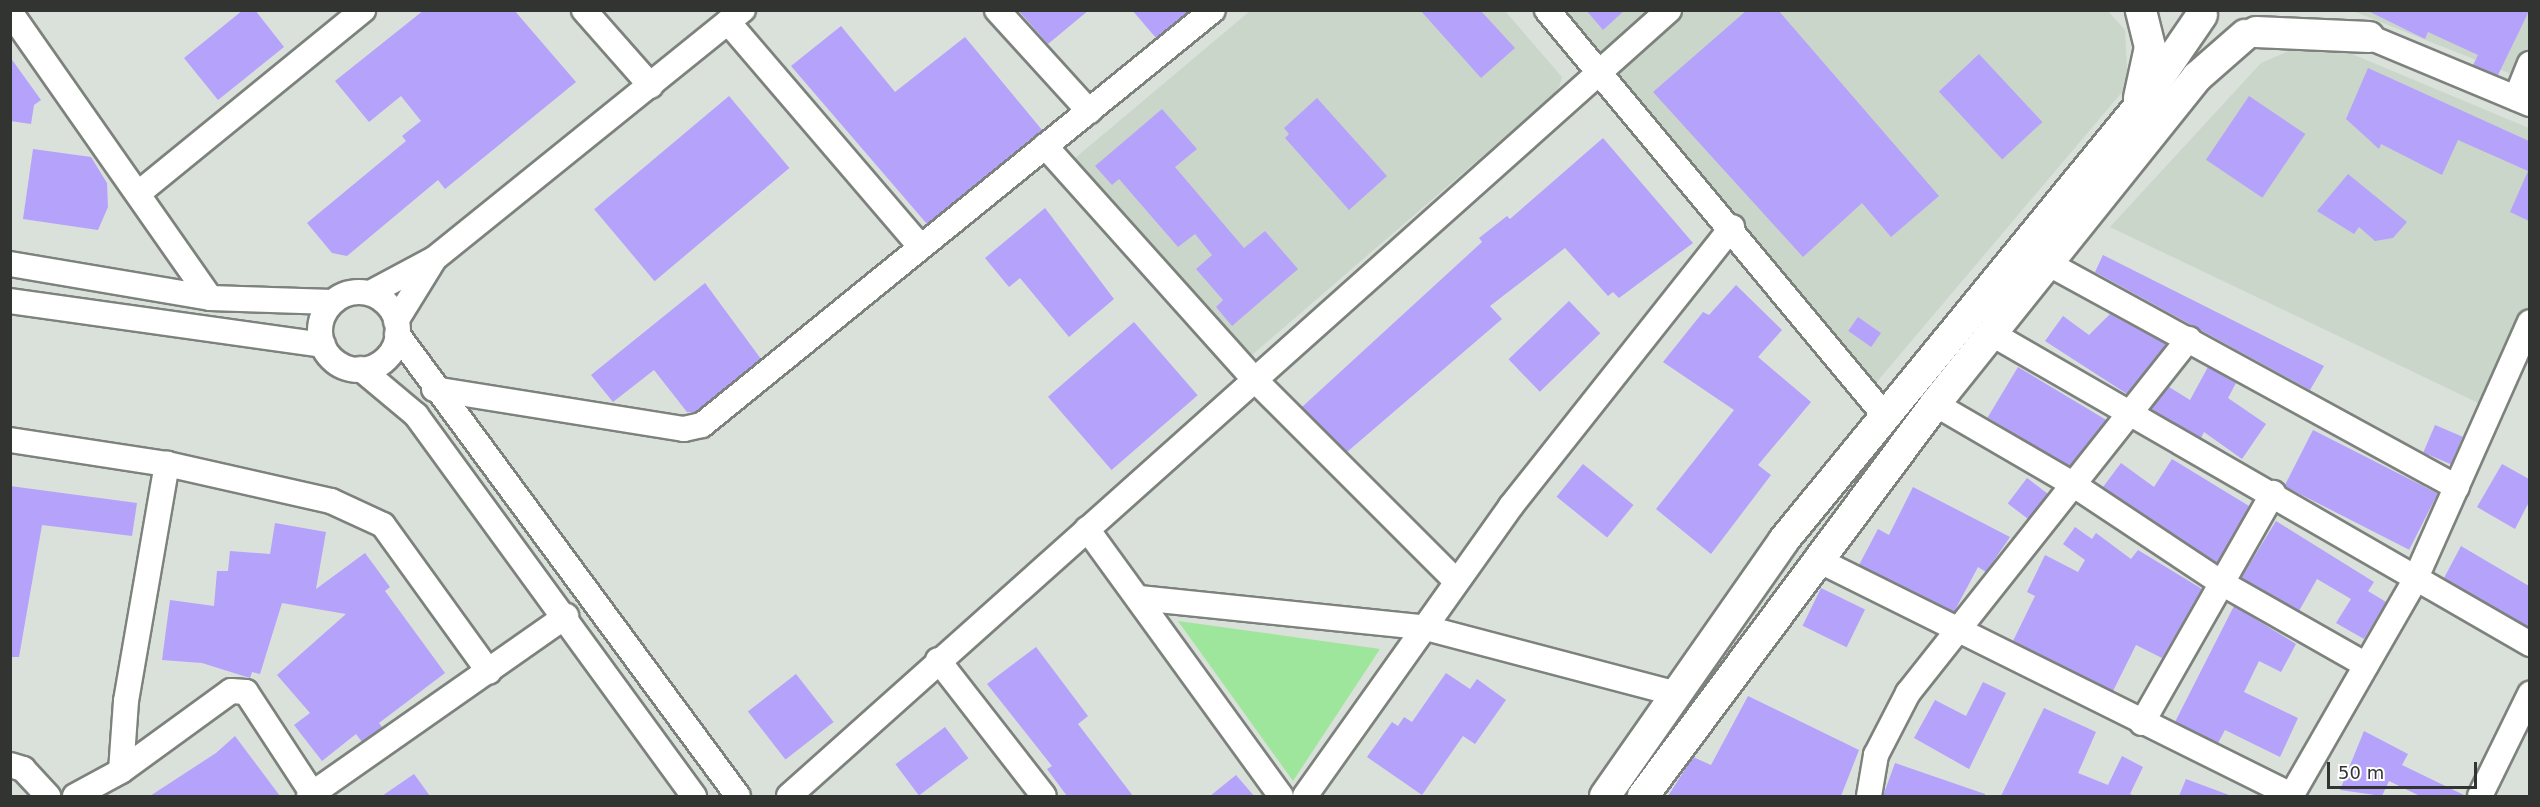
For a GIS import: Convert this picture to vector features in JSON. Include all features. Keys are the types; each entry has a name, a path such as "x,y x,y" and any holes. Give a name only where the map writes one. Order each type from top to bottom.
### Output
{"main road":[{"path":"2129,119 2142,94 2150,47 2141,10"},
{"path":"1643,796 1816,559 1935,404 1994,335 2197,77 2282,10"},
{"path":"2319,10 2369,37"},
{"path":"1605,796 1673,693 1784,540 2129,119 2201,13 2218,30 2369,37"}],"street":[{"path":"140,192 363,10"},
{"path":"584,10 651,86"},
{"path":"997,10 1089,111"},
{"path":"434,389 684,429 702,425 1213,10"},
{"path":"1546,10 1732,227 1886,417"},
{"path":"789,796 938,660 1255,380 1597,70 1669,10"},
{"path":"14,13 140,192 210,298"},
{"path":"10,264 210,298 332,302 356,292 370,293 434,259 735,16 921,247"},
{"path":"2369,37 2523,101 2529,64"},
{"path":"1045,146 1255,380 1456,581"},
{"path":"1305,796 1456,581 1732,227"},
{"path":"360,369 388,356 397,328 434,259"},
{"path":"2049,264 2457,487"},
{"path":"370,293 391,309 397,328 434,389 612,620 738,796"},
{"path":"10,301 323,345"},
{"path":"332,302 320,325 323,345 332,359 360,369 416,415 566,616 694,796"},
{"path":"1816,559 1955,632 2291,796 2415,580 2529,322"},
{"path":"1994,335 2133,412 2273,493 2415,580 2529,644"},
{"path":"1869,796 1876,755 1908,693 2189,339"},
{"path":"1935,404 2074,484 2220,582 2367,665"},
{"path":"10,440 167,464 331,501 383,525 489,672"},
{"path":"121,771 126,701 167,464"},
{"path":"2142,723 2220,582 2273,493"},
{"path":"1087,530 1139,598 1281,796"},
{"path":"1139,598 1422,627 1673,693"},
{"path":"75,796 121,771 231,691 246,692 312,796 566,616"},
{"path":"938,660 1044,796"},
{"path":"2480,796 2529,694"},
{"path":"10,765 23,769 48,796"}],"shaded area":[{"path":"1250,11 1505,11 1562,77 1558,91 1238,367 1068,164"},
{"path":"1560,11 2108,11 2125,30 2128,85 1875,384"},
{"path":"2353,11 2529,11 2529,81"},
{"path":"2316,39 2529,128 2529,335 2495,411 2110,227 2261,63"}],"green space":[{"path":"1178,621 1380,649 1293,781"}],"building":[{"path":"243,10 255,10 284,47 218,100 184,58"},
{"path":"424,10 514,10 576,82 445,189 438,180 347,256 332,253 307,223 406,141 402,136 421,121 401,96 369,122 335,81"},
{"path":"1018,10 1089,10 1048,44"},
{"path":"1132,10 1190,10 1156,38"},
{"path":"1420,10 1480,10 1515,48 1481,78"},
{"path":"1586,10 1625,10 1603,30"},
{"path":"1747,10 1778,10 1939,196 1891,237 1862,203 1803,257 1653,92"},
{"path":"2366,10 2529,11 2498,75 2473,65 2478,55 2428,32 2425,39"},
{"path":"841,26 895,92 965,37 1042,130 927,224 791,66"},
{"path":"1979,54 2042,122 2002,160 1939,92"},
{"path":"10,57 41,100 34,105 31,124 10,121"},
{"path":"2368,68 2529,141 2529,221 2510,212 2528,171 2458,140 2442,175 2381,144 2379,149 2346,119"},
{"path":"729,96 789,168 655,281 594,209"},
{"path":"2249,96 2305,134 2262,198 2206,160"},
{"path":"1317,98 1387,176 1349,210 1285,138 1289,134 1284,128"},
{"path":"1162,109 1197,149 1175,167 1244,248 1265,231 1298,269 1232,326 1216,307 1223,300 1196,269 1212,255 1195,234 1178,247 1119,179 1112,185 1095,166"},
{"path":"1603,138 1693,243 1619,298 1613,292 1608,296 1565,248 1490,306 1502,319 1347,452 1302,407 1482,242 1479,238 1507,216 1510,219"},
{"path":"33,149 91,157 107,183 108,207 98,230 23,219"},
{"path":"2348,174 2407,222 2393,238 2375,241 2359,227 2354,234 2317,211"},
{"path":"1045,208 1114,299 1069,337 1020,278 1009,287 985,258"},
{"path":"2103,255 2324,366 2310,390 2095,272"},
{"path":"705,283 761,359 696,412 687,412 654,370 613,402 591,375"},
{"path":"1736,285 1782,330 1758,357 1811,402 1758,465 1771,475 1711,554 1656,509 1734,410 1663,362 1703,312 1709,315"},
{"path":"1569,301 1600,333 1540,392 1509,359"},
{"path":"2110,314 2166,344 2127,394 2045,341 2063,316 2089,335"},
{"path":"1858,317 1881,333 1871,347 1848,331"},
{"path":"1134,322 1198,395 1112,470 1048,397"},
{"path":"2018,367 2107,421 2077,471 1988,418"},
{"path":"2208,367 2236,383 2228,398 2266,424 2242,459 2204,432 2201,438 2151,409 2169,387 2190,400"},
{"path":"2435,425 2463,437 2451,464 2423,453"},
{"path":"2313,430 2438,494 2409,550 2284,486"},
{"path":"2172,459 2249,506 2217,563 2103,487 2121,463 2154,487"},
{"path":"1583,464 1634,505 1607,538 1557,497"},
{"path":"2502,464 2529,479 2529,502 2515,529 2477,507"},
{"path":"2027,478 2048,494 2029,519 2008,504"},
{"path":"10,486 137,503 132,536 42,525 19,657 10,657"},
{"path":"1913,487 2010,537 1986,572 1978,567 1954,612 1859,565 1878,529 1889,535"},
{"path":"2276,521 2374,582 2368,591 2386,602 2364,639 2336,623 2351,599 2317,579 2299,611 2241,578"},
{"path":"275,523 326,532 316,589 365,553 390,587 385,591 445,673 379,723 382,727 362,742 356,734 322,761 294,725 310,713 277,675 346,614 282,603 260,674 252,672 250,678 202,663 162,660 170,600 214,606 217,571 228,571 230,551 270,554"},
{"path":"2075,527 2092,539 2096,533 2131,559 2138,550 2202,589 2162,658 2136,645 2113,691 2013,641 2035,596 2027,592 2045,555 2078,572 2085,560 2063,544"},
{"path":"2461,546 2529,586 2529,627 2444,578"},
{"path":"1821,588 1865,609 1847,647 1803,626"},
{"path":"2234,606 2296,644 2281,672 2259,661 2244,692 2298,718 2280,757 2225,730 2218,743 2175,722"},
{"path":"1036,647 1088,716 1078,724 1133,796 1067,796 1047,769 1052,766 987,684"},
{"path":"1446,673 1470,689 1477,679 1506,700 1475,744 1463,736 1422,795 1367,757 1392,722 1398,726 1404,717 1412,722"},
{"path":"796,674 834,722 785,760 748,712"},
{"path":"1983,682 2006,693 1969,769 1914,738 1935,700 1966,716"},
{"path":"1748,696 1859,750 1841,796 1668,796 1693,757 1711,765"},
{"path":"2044,708 2096,732 2078,773 2108,785 2122,756 2143,767 2130,794 2135,796 2001,796"},
{"path":"945,727 968,758 919,795 895,764"},
{"path":"2364,731 2408,754 2402,765 2466,796 2420,796 2389,781 2382,796 2340,790"},
{"path":"235,736 280,796 150,796 216,753"},
{"path":"1895,763 1985,794 1985,796 1883,796"},
{"path":"414,774 430,796 382,796"},
{"path":"1236,775 1254,796 1210,796"},
{"path":"2186,779 2229,795 2179,796"}]}
